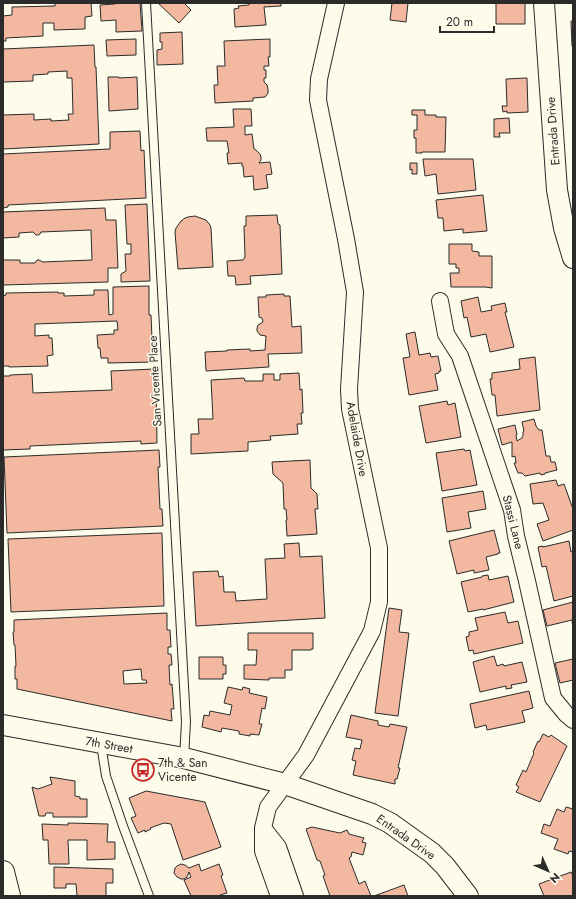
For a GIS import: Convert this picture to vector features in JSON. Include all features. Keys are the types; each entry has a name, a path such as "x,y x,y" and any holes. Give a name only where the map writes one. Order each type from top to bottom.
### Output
{"main road":[{"path":"3,872 9,896"}],"street":[{"name":"Adelaide Drive","path":"279,896 263,851 263,828 268,807 306,755 372,631 379,602 379,548 350,409 349,389 355,292 318,100 319,79 336,3"},
{"name":"Entrada Drive","path":"544,3 557,190 569,228 573,258"},
{"name":"Stassi Lane","path":"440,301 446,334 460,356 512,510 516,536 553,698 573,720"},
{"name":"7th Street","path":"3,726 184,758 285,784"},
{"name":"Entrada Drive","path":"285,784 372,814 390,823 432,853 445,866 468,896"},
{"path":"263,828 278,847 295,896"}],"lane":[{"name":"San Vicente Place","path":"146,3 186,714 184,758"},
{"path":"101,743 106,776 149,896"}],"building":[{"path":"55,3 91,3 92,16 85,17 85,29 54,30 54,23 43,23 43,36 6,38 6,41 3,41 3,16 12,15 12,7 55,6"},
{"path":"114,3 140,3 142,31 116,32 116,20 101,21 100,5 115,4"},
{"path":"158,3 184,3 191,10 179,23"},
{"path":"249,3 281,3 281,6 264,7 266,25 235,27 234,9 239,8 238,6 249,5"},
{"path":"392,3 408,3 406,22 390,20"},
{"path":"496,3 525,3 525,24 496,24"},
{"path":"571,21 573,21 573,46 572,46"},
{"path":"182,32 183,64 157,65 157,50 162,49 160,33"},
{"path":"136,39 136,55 107,56 106,40"},
{"path":"270,39 270,57 268,57 269,66 264,66 264,70 266,70 266,78 264,78 264,82 268,89 266,96 253,98 253,101 215,103 214,85 218,85 217,66 225,66 224,41"},
{"path":"94,45 99,144 3,149 3,115 34,114 34,120 51,119 51,121 69,120 68,114 73,114 72,78 67,78 67,71 48,72 48,74 33,75 33,81 3,82 3,49"},
{"path":"108,77 137,77 138,109 109,111"},
{"path":"527,78 528,112 503,112 502,106 507,106 506,79"},
{"path":"233,109 251,109 252,126 245,126 245,135 252,134 254,149 260,154 261,157 259,163 270,162 272,174 266,175 268,188 254,190 253,176 244,177 242,163 228,164 227,153 229,153 227,141 207,141 206,128 234,127"},
{"path":"412,110 425,110 425,115 446,117 445,152 416,153 416,138 414,138 414,130 417,130 417,115 412,115"},
{"path":"509,118 510,133 499,133 500,137 494,137 494,119"},
{"path":"140,131 141,151 144,150 146,198 8,205 8,207 3,208 3,154 110,149 110,132"},
{"path":"423,159 473,159 476,190 438,194 436,174 425,176"},
{"path":"410,163 417,163 417,174 412,174 412,169 410,170"},
{"path":"483,195 487,231 463,233 463,229 444,231 443,218 438,218 436,200"},
{"path":"147,204 150,281 121,282 121,274 126,271 125,254 131,254 131,244 127,244 125,205"},
{"path":"105,208 106,220 116,220 118,268 108,268 108,282 3,285 3,260 20,260 20,263 35,263 37,260 42,262 92,260 91,230 41,232 38,235 33,232 19,233 19,237 3,238 3,212"},
{"path":"277,215 278,224 280,225 282,274 250,276 251,284 236,285 235,276 228,276 227,261 243,260 245,257 244,226 246,226 246,216"},
{"path":"195,216 206,220 210,225 213,267 178,269 176,228 185,218"},
{"path":"449,244 472,244 472,251 479,252 479,256 492,256 492,288 451,287 450,273 459,273 459,268 456,268 456,264 449,264"},
{"path":"149,286 149,315 151,315 152,338 154,338 155,347 153,347 154,362 108,363 108,358 101,358 100,348 98,348 97,335 114,334 114,330 118,330 117,321 35,324 35,336 49,335 49,338 52,338 53,355 47,356 48,366 3,366 3,296 6,295 6,293 58,292 64,293 64,296 94,295 94,290 108,290 109,315 113,314 113,287"},
{"path":"284,294 284,296 290,296 292,327 301,326 302,353 268,354 269,367 206,371 205,352 250,349 250,351 265,350 266,336 260,335 257,331 258,325 263,322 262,318 259,317 258,297"},
{"path":"478,297 481,312 492,310 491,306 505,303 507,312 505,312 514,347 490,352 486,334 471,337 467,317 464,318 461,301"},
{"path":"415,332 419,355 430,353 431,357 438,356 441,371 435,374 438,390 409,395 403,358 410,357 406,334"},
{"path":"535,357 540,410 497,416 495,395 492,395 490,379 492,379 492,373 520,369 519,359"},
{"path":"154,369 154,386 156,385 157,443 141,444 141,441 30,446 30,449 3,450 3,376 32,374 33,393 112,390 111,371"},
{"path":"299,373 300,390 302,389 303,413 301,413 302,424 297,424 298,434 270,436 271,440 248,442 248,451 191,454 191,434 199,434 198,419 213,419 211,380 244,378 245,381 263,381 263,374 274,374 274,380 280,380 280,374"},
{"path":"447,401 448,405 455,403 461,437 426,443 419,406"},
{"path":"534,419 536,426 539,430 542,430 546,456 550,456 551,462 555,462 557,470 541,475 540,473 525,476 522,473 518,473 514,463 516,463 515,456 512,457 512,442 502,445 498,429 515,425 517,441 523,436 524,431 522,422"},
{"path":"464,449 465,451 470,450 477,485 442,491 436,453"},
{"path":"159,450 160,467 158,467 160,509 162,509 163,526 7,533 4,457"},
{"path":"310,460 311,488 317,494 318,509 315,509 317,534 287,536 287,520 286,509 284,509 283,483 273,474 272,462"},
{"path":"556,480 558,486 564,484 573,509 573,530 543,541 537,524 549,520 543,503 533,504 530,484"},
{"path":"483,491 486,509 468,512 471,528 447,532 442,498"},
{"path":"494,530 500,553 486,557 489,570 474,573 474,570 457,574 449,541"},
{"path":"162,533 164,606 11,612 8,539"},
{"path":"569,541 571,552 573,551 573,596 554,601 546,566 542,567 538,547"},
{"path":"299,543 300,557 322,556 325,618 196,626 193,572 218,571 219,577 223,576 224,592 235,592 236,601 267,599 265,559 285,558 284,544"},
{"path":"488,575 489,580 508,576 514,602 483,610 468,612 461,582"},
{"path":"573,602 573,632 572,620 547,626 543,610"},
{"path":"389,608 402,610 399,632 409,633 398,716 375,713"},
{"path":"505,612 508,623 518,621 523,643 474,654 473,650 469,651 466,637 469,636 469,632 478,630 475,618"},
{"path":"167,613 167,630 170,630 171,647 168,647 168,654 171,654 172,665 169,665 170,685 172,684 174,709 171,709 172,721 17,689 17,679 15,679 16,666 13,632 14,620","holes":["141,669 142,680 146,680 147,683 124,684 123,671"]},
{"path":"248,633 313,633 313,649 292,650 292,670 285,670 285,678 269,678 269,680 244,679 244,665 256,665 257,650 248,650"},
{"path":"494,656 497,666 522,662 527,682 511,685 512,688 506,689 506,686 480,692 473,662"},
{"path":"199,657 223,657 223,665 226,665 226,674 223,674 223,679 199,679"},
{"path":"573,659 573,680 560,683 555,663"},
{"path":"228,687 242,690 243,687 250,689 249,693 267,697 265,709 262,708 259,724 262,724 259,735 250,734 250,736 239,734 239,731 222,728 221,732 202,727 204,715 209,716 210,711 230,715 232,705 224,703"},
{"path":"529,691 533,708 522,711 525,722 487,730 486,725 475,728 470,704"},
{"path":"351,715 378,721 378,725 389,727 390,724 407,727 398,768 400,768 397,779 395,779 395,784 353,775 356,761 352,760 355,748 360,749 362,740 346,737"},
{"path":"543,734 549,737 551,735 567,746 540,802 516,792 519,787 516,785 523,770 526,772 534,753 533,752"},
{"path":"50,777 75,781 75,796 80,797 80,799 87,799 87,817 53,817 53,813 46,813 45,816 39,816 32,787 38,789 52,784"},
{"path":"146,791 205,802 221,847 183,860 171,824 164,823 150,828 151,829 145,832 145,830 138,833 131,818 136,816 129,798"},
{"path":"566,807 573,809 573,852 569,851 568,854 554,849 558,839 541,833 544,824 550,826 557,809 564,812"},
{"path":"68,823 108,824 107,842 115,842 115,859 87,860 87,840 68,840 69,864 49,864 48,840 43,840 42,824 68,825"},
{"path":"312,827 340,833 347,830 349,834 364,838 362,842 366,843 363,855 352,852 351,857 349,858 359,884 365,881 371,896 330,896 323,876 325,875 320,861 317,860 306,829"},
{"path":"181,864 189,868 199,864 201,871 219,864 223,875 221,876 227,893 220,896 191,896 184,880 191,877 189,872 187,877 184,879 177,877 174,873 175,868"},
{"path":"54,867 113,869 113,883 106,883 106,896 77,896 76,884 66,884 66,888 54,888"},
{"path":"571,872 573,876 573,896 544,896 539,884"},
{"path":"404,885 408,896 374,896"}],"place":[{"name":"7th & San Vicente","path":"143,770"}]}
